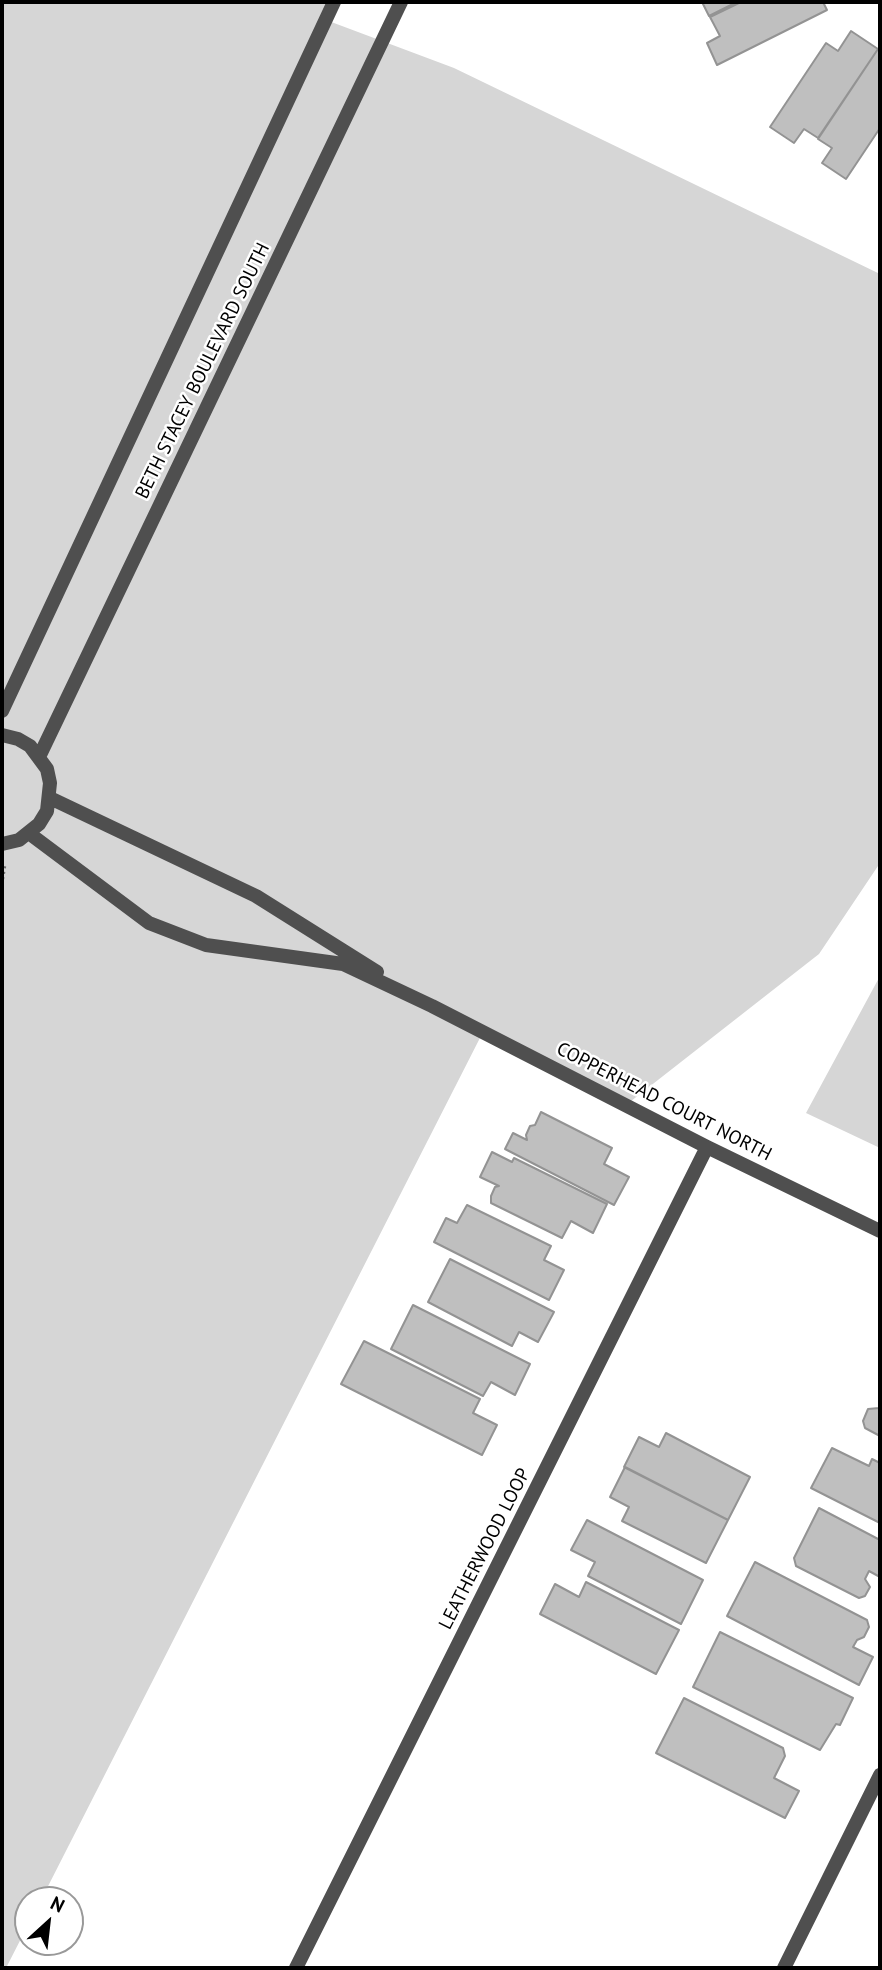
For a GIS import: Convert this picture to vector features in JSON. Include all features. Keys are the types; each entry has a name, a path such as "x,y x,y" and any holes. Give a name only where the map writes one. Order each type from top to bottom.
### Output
{"street":[{"name":"BETH STACEY BOULEVARD SOUTH","path":"2,711 334,2"},
{"name":"BETH STACEY BOULEVARD SOUTH","path":"40,757 401,2"},
{"path":"2,735 18,739 30,746 47,769 50,783 47,811 30,834 2,844"},
{"name":"COPPERHEAD COURT NORTH","path":"50,798 256,896 432,1006"},
{"name":"COPPERHEAD COURT NORTH","path":"30,834 149,923 206,945 343,964 880,1231"},
{"name":"LEATHERWOOD LOOP","path":"296,1968 707,1147"},
{"path":"784,1968 880,1775"}],"shaded area":[{"path":"2,2 334,2 326,20 454,68 880,274 880,863 819,954 626,1105 483,1032 48,1886 14,1886 14,1952 6,1968 2,1968"},
{"path":"880,976 880,1148 806,1113"}],"building":[{"path":"702,2 737,2 709,16"},
{"path":"741,2 823,2 827,10 717,65 707,43 720,36 710,17"},
{"path":"851,31 878,49 818,138 804,129 794,143 770,127 826,43 838,51"},
{"path":"878,49 880,128 846,179 822,163 832,148 818,139"},
{"path":"541,1112 612,1148 604,1164 629,1177 614,1205 505,1149 513,1133 527,1140 530,1126 535,1125"},
{"path":"492,1152 512,1162 514,1158 607,1204 593,1233 571,1221 562,1238 491,1203 495,1187 499,1186 480,1177"},
{"path":"467,1205 551,1246 544,1260 564,1270 549,1300 434,1242 446,1218 457,1223"},
{"path":"450,1259 554,1312 538,1342 519,1332 512,1346 428,1302"},
{"path":"413,1305 530,1364 515,1395 491,1382 483,1396 391,1349"},
{"path":"364,1341 480,1399 473,1413 497,1425 482,1455 341,1384"},
{"path":"880,1406 880,1436 865,1428 863,1421 868,1409"},
{"path":"666,1433 750,1477 728,1520 624,1467 639,1437 659,1447"},
{"path":"832,1448 869,1466 872,1459 880,1463 880,1523 811,1488"},
{"path":"625,1467 728,1520 706,1563 622,1521 629,1507 610,1497"},
{"path":"819,1508 880,1540 880,1577 869,1571 865,1579 870,1587 865,1596 859,1598 796,1566 794,1558"},
{"path":"587,1520 703,1580 681,1624 588,1576 595,1562 571,1550"},
{"path":"755,1562 867,1620 869,1627 864,1637 857,1640 853,1647 873,1657 859,1685 727,1616"},
{"path":"586,1582 679,1630 656,1674 540,1614 555,1584 579,1597"},
{"path":"720,1632 853,1698 840,1725 836,1724 820,1750 693,1687"},
{"path":"684,1698 783,1748 785,1756 774,1778 799,1791 785,1818 656,1753"}]}
